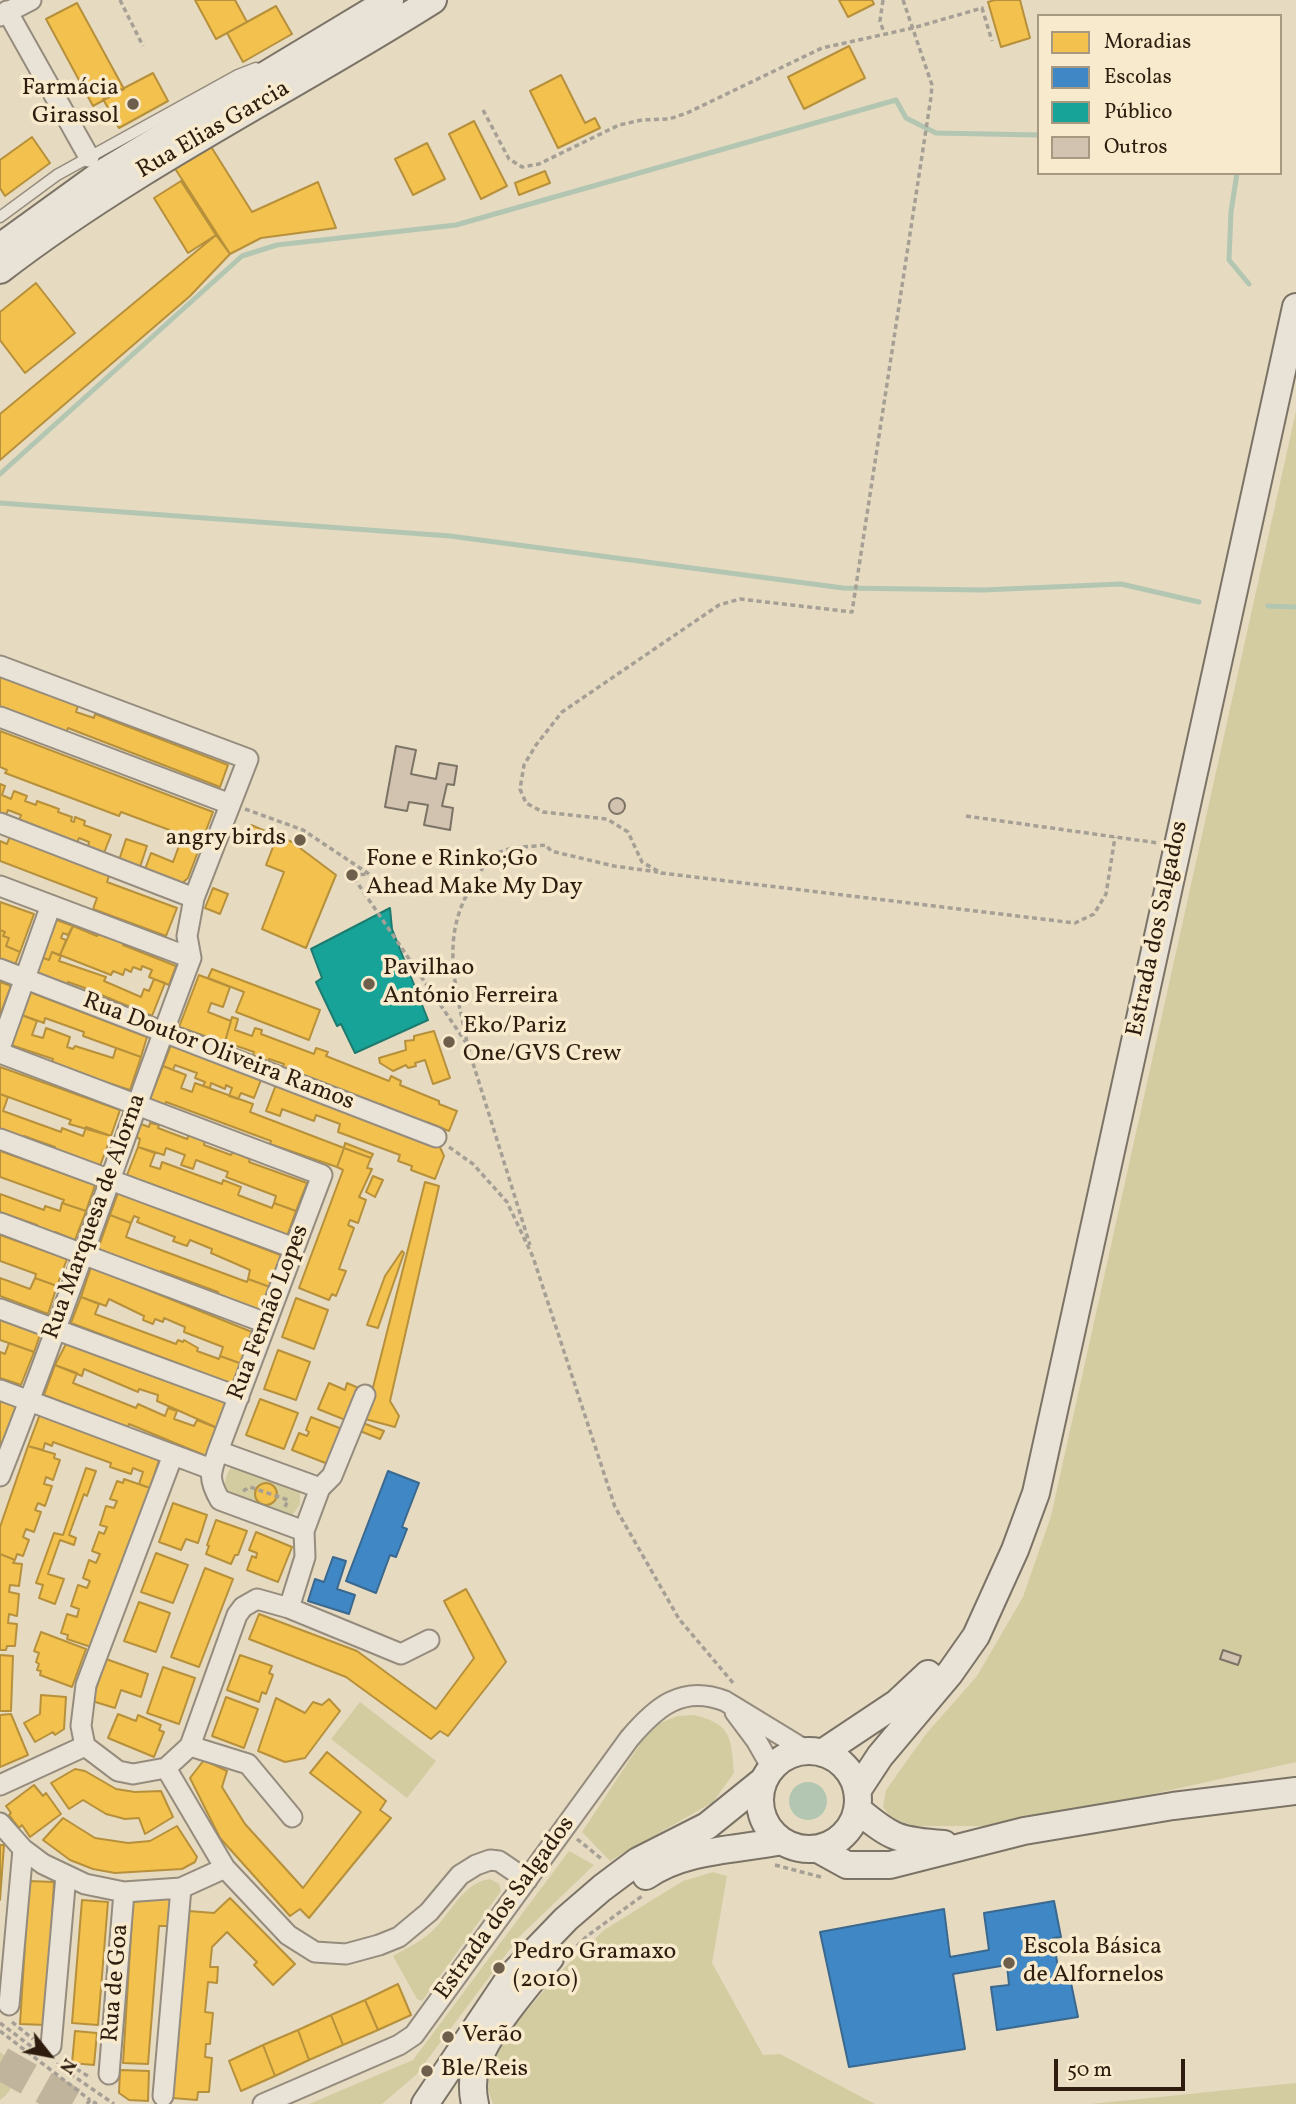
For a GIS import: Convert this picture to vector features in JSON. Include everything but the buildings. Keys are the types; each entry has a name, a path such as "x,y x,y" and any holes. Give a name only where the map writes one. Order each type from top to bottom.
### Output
{"main road":[{"name":"Rua Elias Garcia","path":"0,247 100,174 390,0"},
{"name":"Rua Elias Garcia","path":"0,270 109,192 361,46 433,0"},
{"name":"Estrada dos Salgados","path":"857,1800 887,1747 950,1673 976,1636 1015,1550 1035,1493 1296,307"},
{"name":"Estrada dos Salgados","path":"815,1752 897,1703 916,1687 944,1657 971,1620 1015,1550"},
{"path":"425,2104 511,1976 566,1919 621,1874 638,1861 707,1826 782,1759 794,1754 815,1752 845,1767 853,1778 857,1800 852,1823 844,1835 832,1844 818,1849 793,1847 774,1852 688,1857 657,1868 586,1923 520,1994 483,2050 474,2076 475,2104"},
{"path":"768,1774 760,1793 760,1807 771,1832 774,1852"},
{"path":"818,1849 847,1865 881,1865 1024,1831 1296,1791"},
{"path":"857,1800 882,1830 898,1839 963,1846"}],"street":[{"path":"31,0 4,14 89,157"},
{"path":"0,666 248,759 194,898 187,936 191,958"},
{"path":"0,717 230,804"},
{"path":"0,823 194,898"},
{"path":"0,887 191,958"},
{"path":"51,905 0,1050 136,1106"},
{"name":"Rua Marquesa de Alorna","path":"0,1476 30,1401 108,1180 191,958"},
{"name":"Rua Doutor Oliveira Ramos","path":"0,968 436,1137"},
{"name":"Rua Fernão Lopes","path":"136,1106 322,1175 213,1467"},
{"path":"0,1139 294,1248"},
{"path":"0,1223 266,1323"},
{"path":"0,1309 239,1397"},
{"path":"0,1390 173,1455 213,1467 320,1488"},
{"path":"289,1608 305,1557 304,1531 320,1488 332,1476 365,1395"},
{"path":"173,1455 86,1685 81,1726 85,1746 118,1771 133,1774 166,1768 190,1746 237,1615 243,1607 257,1599 289,1608 401,1654 429,1640"},
{"path":"213,1467 220,1500 304,1531"},
{"path":"731,1695 815,1752"},
{"path":"731,1695 768,1774"},
{"name":"Estrada dos Salgados","path":"262,2104 398,2045 414,2035 612,1762 649,1716 666,1703 687,1696 731,1695"},
{"path":"0,1785 85,1746"},
{"path":"190,1746 248,1764 292,1817"},
{"path":"166,1768 225,1868 288,1936 315,1952 346,1954 399,1937 429,1912 460,1875 490,1860 499,1861 527,1880"},
{"path":"0,1823 23,1849 43,1864 85,1884 124,1892 181,1888 225,1868"},
{"path":"9,2005 23,1849"},
{"path":"51,2046 66,1875"},
{"path":"163,2096 181,1888"},
{"name":"Rua de Goa","path":"109,2074 124,1892"}],"lane":[{"path":"0,217 57,175 238,75 325,40"}],"path":[{"path":"120,0 143,46"},
{"path":"883,0 880,21 884,33"},
{"path":"661,873 642,862 628,832 607,819 543,812 526,803 520,789 524,765 562,712 719,605 740,599 852,612 931,97 932,85 904,0"},
{"path":"483,110 509,159 522,167 539,164 619,125 642,120 669,119 687,113 822,48 912,28 982,8 992,41"},
{"path":"230,804 303,830 369,874 352,874 467,1044"},
{"path":"967,816 1177,845"},
{"path":"731,1695 680,1619 615,1507 467,1044 453,973 453,932 464,898 492,856 507,850 546,845 551,851 614,866 661,873 1075,923 1094,914 1105,894 1115,837"},
{"path":"436,1137 473,1164 507,1202 533,1257"},
{"path":"240,1492 250,1487 288,1500 283,1512 287,1513 297,1503 312,1509"},
{"path":"564,1829 621,1874"},
{"path":"774,1852 828,1879"},
{"path":"568,1955 587,1936 635,1899 647,1893"},
{"path":"0,2031 88,2102 97,2104"},
{"path":"91,2089 114,2104"}],"shaded area":[{"path":"1296,411 1296,1762 1104,1805 991,1826 915,1826 889,1815 883,1807 886,1790 926,1734 977,1676 1023,1597 1051,1516"},
{"path":"236,1464 300,1488 300,1504 292,1516 230,1495 224,1487 229,1471"},
{"path":"360,1702 436,1761 407,1798 331,1739"},
{"path":"694,1715 723,1728 732,1750 734,1773 713,1802 610,1861 582,1832 644,1738 658,1724 677,1716"},
{"path":"808,1782 821,1788 827,1801 821,1814 808,1820 795,1814 789,1801 795,1788"},
{"path":"569,1851 594,1865 519,1937 416,2075 382,2104 309,2104 413,2060"},
{"path":"713,1872 727,1876 712,1963 763,2055 780,2054 875,2104 493,2104 488,2090 489,2071 512,2027 565,1967 604,1930 683,1881"},
{"path":"490,1879 499,1884 501,1891 422,2001 417,1999 393,1956 430,1933 472,1886"},
{"path":"0,2052 11,2063 15,2076 11,2089 0,2100"},
{"path":"1296,2083 1296,2104 1091,2104"}],"waterway":[{"path":"0,474 242,256 277,245 456,225 896,100 906,118 936,133 1037,135"},
{"path":"1237,175 1231,212 1229,260 1249,284"},
{"path":"0,503 450,536 843,588 983,590 1121,584 1199,602"},
{"path":"1268,606 1296,607"}],"tunnel":[{"path":"0,2063 73,2104"}],"place":[{"name":"Farmácia Girassol","path":"133,104"},
{"name":"angry birds","path":"300,840"},
{"name":"Fone e Rinko;Go Ahead Make My Day","path":"352,875"},
{"name":"Pavilhao António Ferreira","path":"369,984"},
{"name":"Eko/Pariz One/GVS Crew","path":"449,1042"},
{"name":"Escola Básica de Alfornelos","path":"1009,1963"},
{"name":"Pedro Gramaxo (2010)","path":"499,1968"},
{"name":"Verão","path":"448,2037"},
{"name":"Ble/Reis","path":"427,2071"}]}
